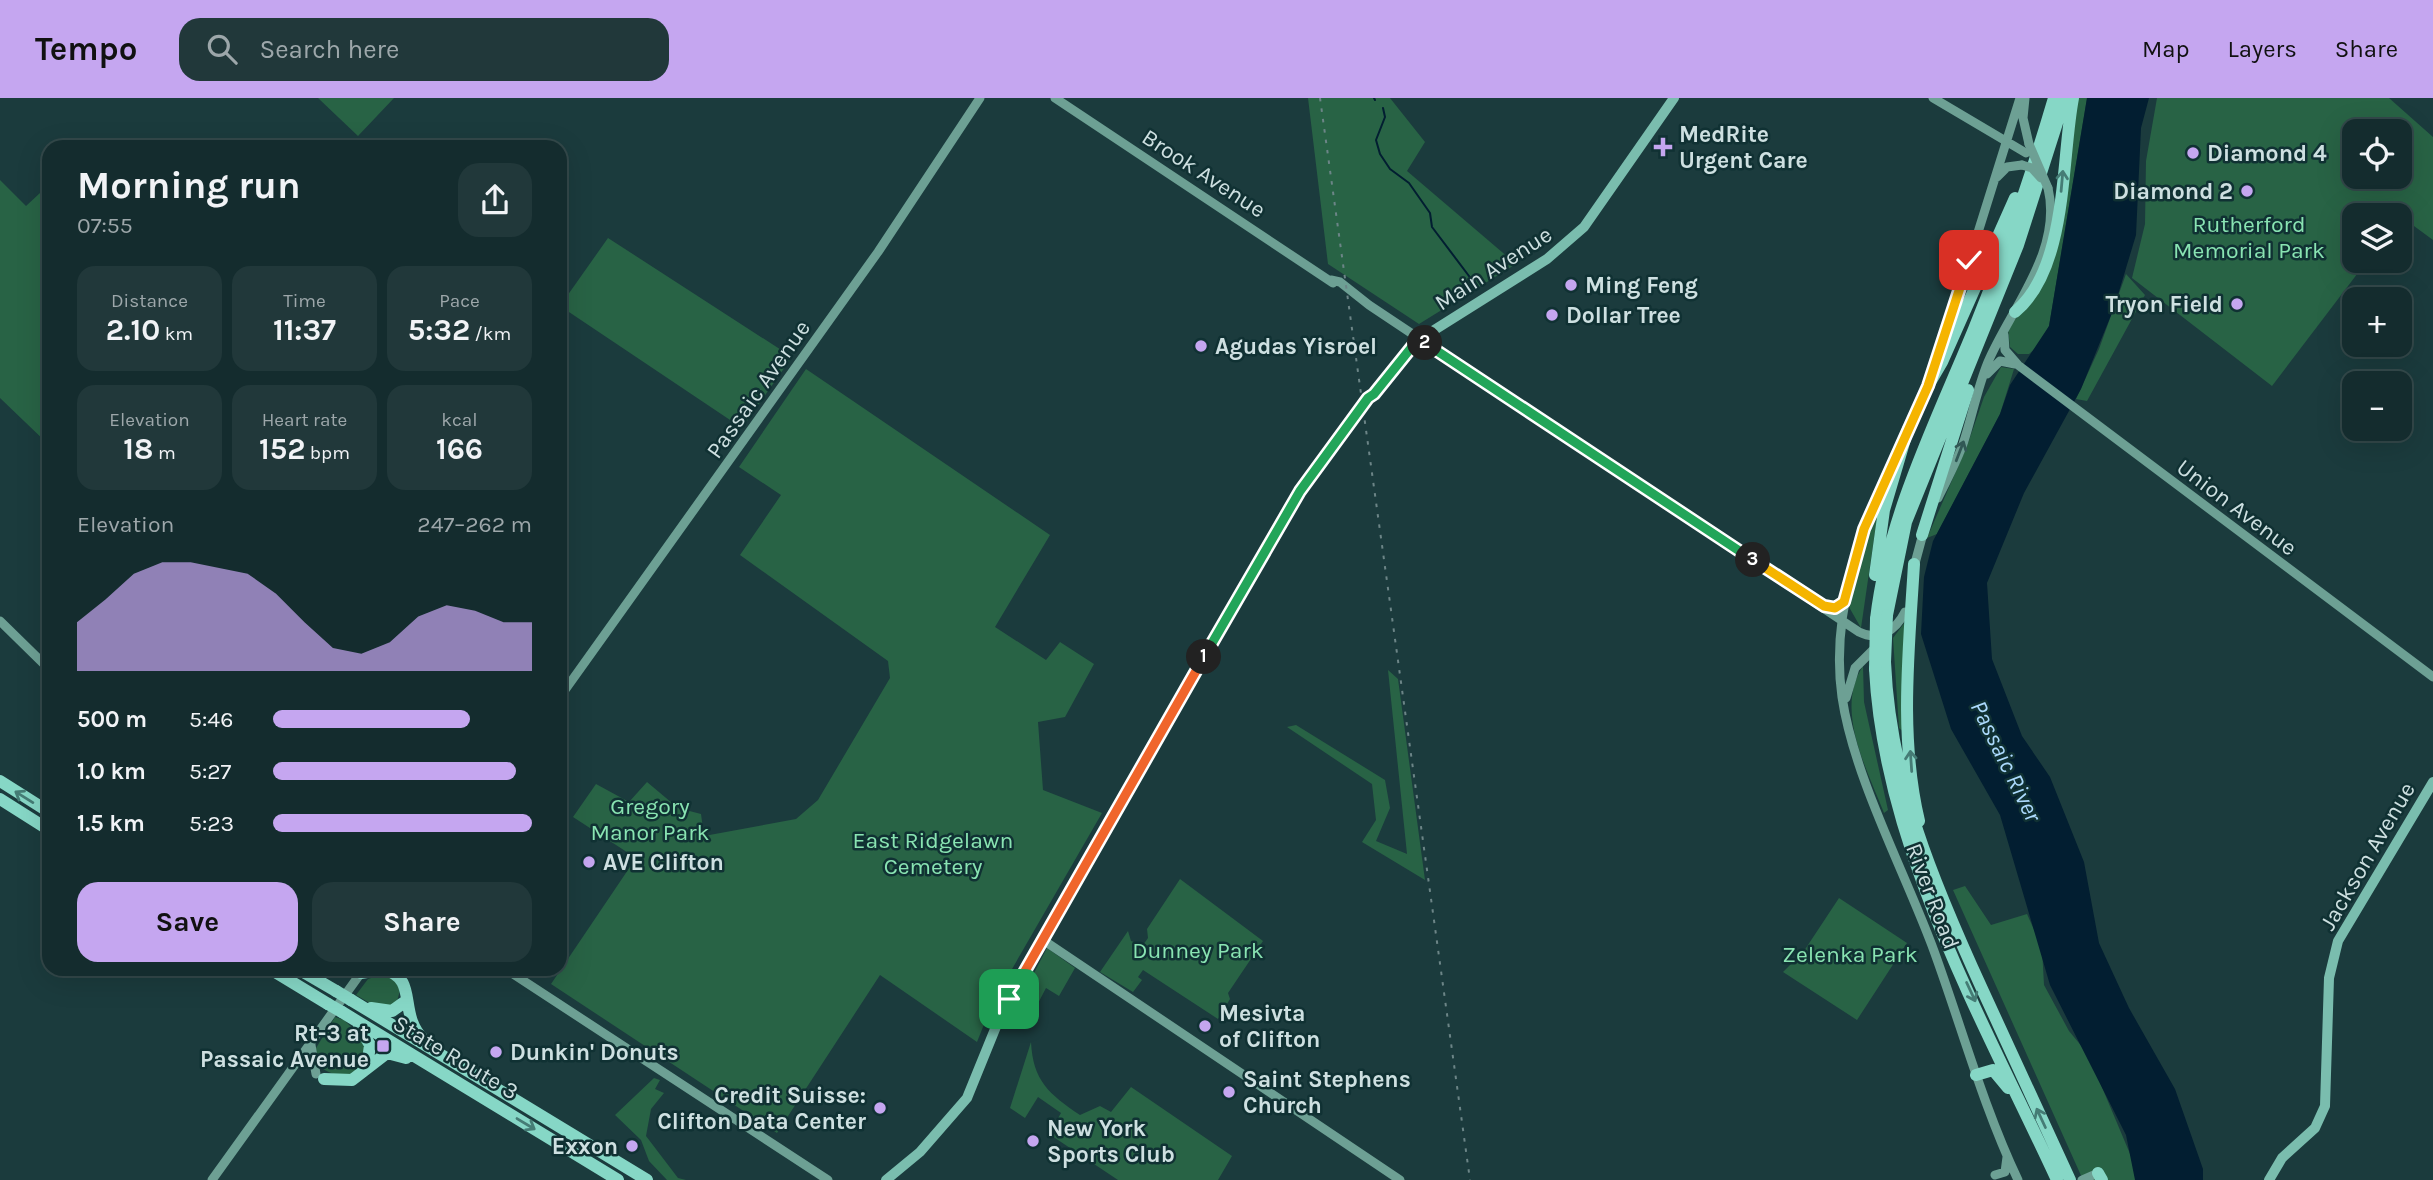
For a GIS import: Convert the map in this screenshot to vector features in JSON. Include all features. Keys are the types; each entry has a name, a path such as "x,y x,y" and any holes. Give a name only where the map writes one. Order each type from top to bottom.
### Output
{"highway":[{"path":"1878,618 1884,566 1896,519 2001,259 2054,98"},
{"path":"1878,618 1906,522 1991,316 2031,210 2065,98"},
{"path":"2015,312 2039,279 2056,230 2073,98"},
{"path":"1928,386 1942,362 2043,134"},
{"path":"1922,535 1991,316"},
{"path":"1908,429 1884,510 1878,618 1889,774 1913,858 1946,939 2056,1178"},
{"path":"1914,564 1908,675 1911,769 1918,814 1941,899"},
{"path":"1880,666 1899,772 1914,827 1941,899 2070,1180"},
{"path":"0,781 42,808"},
{"path":"0,799 42,826"},
{"name":"State Route 3","path":"282,976 618,1180"},
{"name":"State Route 3","path":"310,976 647,1180"},
{"path":"394,976 404,983 413,1028 440,1055"},
{"path":"351,1000 383,1011 395,1010 406,1001"},
{"path":"342,1013 369,1040 367,1068"},
{"path":"320,1076 348,1081 381,1056 394,1052 474,1093"},
{"path":"1976,1075 1989,1070 1999,1075 2056,1178"}],"main road":[{"name":"Passaic Avenue","path":"567,687 878,252 980,98"},
{"name":"Brook Avenue","path":"1055,98 1331,280 1362,297 1369,305 1824,606 1859,632"},
{"name":"Main Avenue","path":"887,1180 920,1152 974,1089 1000,1015 1287,512 1350,424 1358,421 1374,394 1420,339 1547,259 1571,239 1595,213 1674,98"},
{"path":"1933,98 2006,141 2027,148"},
{"path":"1848,721 1847,688 1855,668 1895,630 1905,612 1922,535 1959,454 1977,394 2046,238 2051,211 2048,188 2027,148 2022,118 2023,98"},
{"name":"River Road","path":"2018,1180 1976,1075 1934,952 1857,757 1841,685 1846,597 1864,529 1928,386 2006,141 2023,98"},
{"path":"1993,183 2003,170 2022,165 2036,172 2048,188"},
{"path":"2005,330 2005,350 2018,365"},
{"path":"1977,394 1995,363 2004,360 2018,365"},
{"name":"Union Avenue","path":"2018,365 2433,677"},
{"path":"1824,606 1839,607 1846,597"},
{"path":"1846,597 1849,616 1859,632 1870,636 1882,635 1894,628 1905,612"},
{"path":"0,621 42,661"},
{"name":"Jackson Avenue","path":"2269,1180 2281,1158 2315,1128 2325,1106 2328,989 2338,941 2433,782"},
{"path":"1043,940 1400,1180"},
{"path":"212,1180 359,976"},
{"path":"516,976 828,1180"},
{"path":"311,1044 320,1076"},
{"path":"1995,1175 2005,1172 2007,1156"}],"green space":[{"path":"318,98 394,98 358,136"},
{"path":"1308,98 1390,98 1425,142 1407,171 1516,264 1419,324 1328,264"},
{"path":"2077,98 2087,98 2049,326 2039,345 2029,354 2018,354 2010,347 2008,329 2035,293 2051,260"},
{"name":"Rutherford Memorial Park","path":"2157,98 2389,98 2433,137 2433,240 2412,225 2412,203 2342,203 2342,273 2358,273 2347,287 2342,287 2342,294 2272,386 2132,278 2145,224 2146,161"},
{"path":"0,180 26,206 40,193 42,195 42,438 0,398"},
{"path":"608,238 792,357 742,428 567,311 567,296"},
{"path":"2126,274 2145,295 2087,401 2076,399 2099,349"},
{"path":"2001,367 2014,369 2000,414 1937,534 1927,538 1967,446 1984,397"},
{"name":"East Ridgelawn Cemetery","path":"806,369 1050,535 995,627 1046,660 1060,642 1094,664 1065,717 1038,722 1043,790 1102,813 993,1002 977,1042 880,975 777,1133 551,984 556,976 567,976 567,960 636,858 573,817 596,784 629,802 647,782 678,808 701,814 704,836 796,819 818,800 890,678 888,661 740,555 781,495 739,467"},
{"path":"1880,497 1861,628 1849,607 1854,574"},
{"path":"1905,622 1905,733 1899,728 1893,638"},
{"path":"1863,666 1864,702 1888,810 1884,813 1862,759 1852,720 1855,683"},
{"path":"1388,670 1398,679 1425,880 1362,842 1376,820 1372,784 1287,727 1296,725 1385,780 1390,808 1376,841 1407,854"},
{"name":"Dunney Park","path":"1180,879 1263,941 1228,993 1230,999 1218,1019 1143,970 1138,977 1142,980 1133,992 1100,972 1128,931 1131,941 1143,945 1148,938 1147,929"},
{"path":"1965,886 1991,925 2027,914 2042,948 2044,985 2069,1031 2088,1054 2141,1180 2083,1180 1953,890"},
{"name":"Zelenka Park","path":"1839,898 1907,943 1857,1020 1783,972 1804,951"},
{"path":"1047,948 1075,968 1059,996 1046,988 1034,1011 1020,1000"},
{"path":"377,976 393,978 401,987 396,1005 378,1008 356,995 368,979"},
{"path":"335,1017 344,1020 367,1042 360,1064 351,1075 336,1075 316,1065 313,1053"},
{"path":"1031,1042 1039,1077 1051,1093 1069,1107 1080,1115 1100,1106 1111,1112 1131,1087 1232,1156 1218,1180 1118,1180 1049,1134 1061,1113 1038,1097 1025,1118 1010,1108"},
{"path":"654,1078 660,1080 655,1089 664,1093 651,1109 646,1136 678,1178 686,1180 667,1180 649,1161 641,1140 615,1115"}],"water":[{"name":"Passaic River","path":"2087,98 2149,98 2141,128 2136,235 2114,308 2081,389 2024,493 1987,583 1992,659 2022,736 2050,777 2084,862 2099,943 2129,1008 2175,1089 2203,1169 2203,1180 2135,1180 2126,1135 2050,985 2000,815 1951,729 1921,634 1924,577 1933,541 2000,414 2010,385 2049,326"}],"waterway":[{"path":"1383,108 1385,117 1376,140 1380,154 1390,169 1409,183 1430,213 1432,227 1475,284"}],"railway":[{"path":"1320,98 1470,1180"}],"place":[{"name":"MedRite Urgent Care","path":"1663,147"},
{"name":"Diamond 4","path":"2193,153"},
{"name":"Diamond 2","path":"2247,191"},
{"name":"Ming Feng","path":"1571,285"},
{"name":"Tryon Field","path":"2237,304"},
{"name":"Dollar Tree","path":"1552,315"},
{"name":"Agudas Yisroel","path":"1201,346"},
{"name":"AVE Clifton","path":"589,862"},
{"name":"Mesivta of Clifton","path":"1205,1026"},
{"name":"Rt-3 at Passaic Avenue","path":"383,1046"},
{"name":"Dunkin' Donuts","path":"496,1052"},
{"name":"Saint Stephens Church","path":"1229,1092"},
{"name":"Credit Suisse: Clifton Data Center","path":"880,1108"},
{"name":"New York Sports Club","path":"1033,1141"},
{"name":"Exxon","path":"632,1146"}],"route":[{"path":"1009,999 1300,491 1368,398 1420,339 1824,606 1835,608 1844,602 1869,515 1928,386 1969,260"}],"park label":[{"name":"Gregory Manor Park","path":"650,819"}]}
